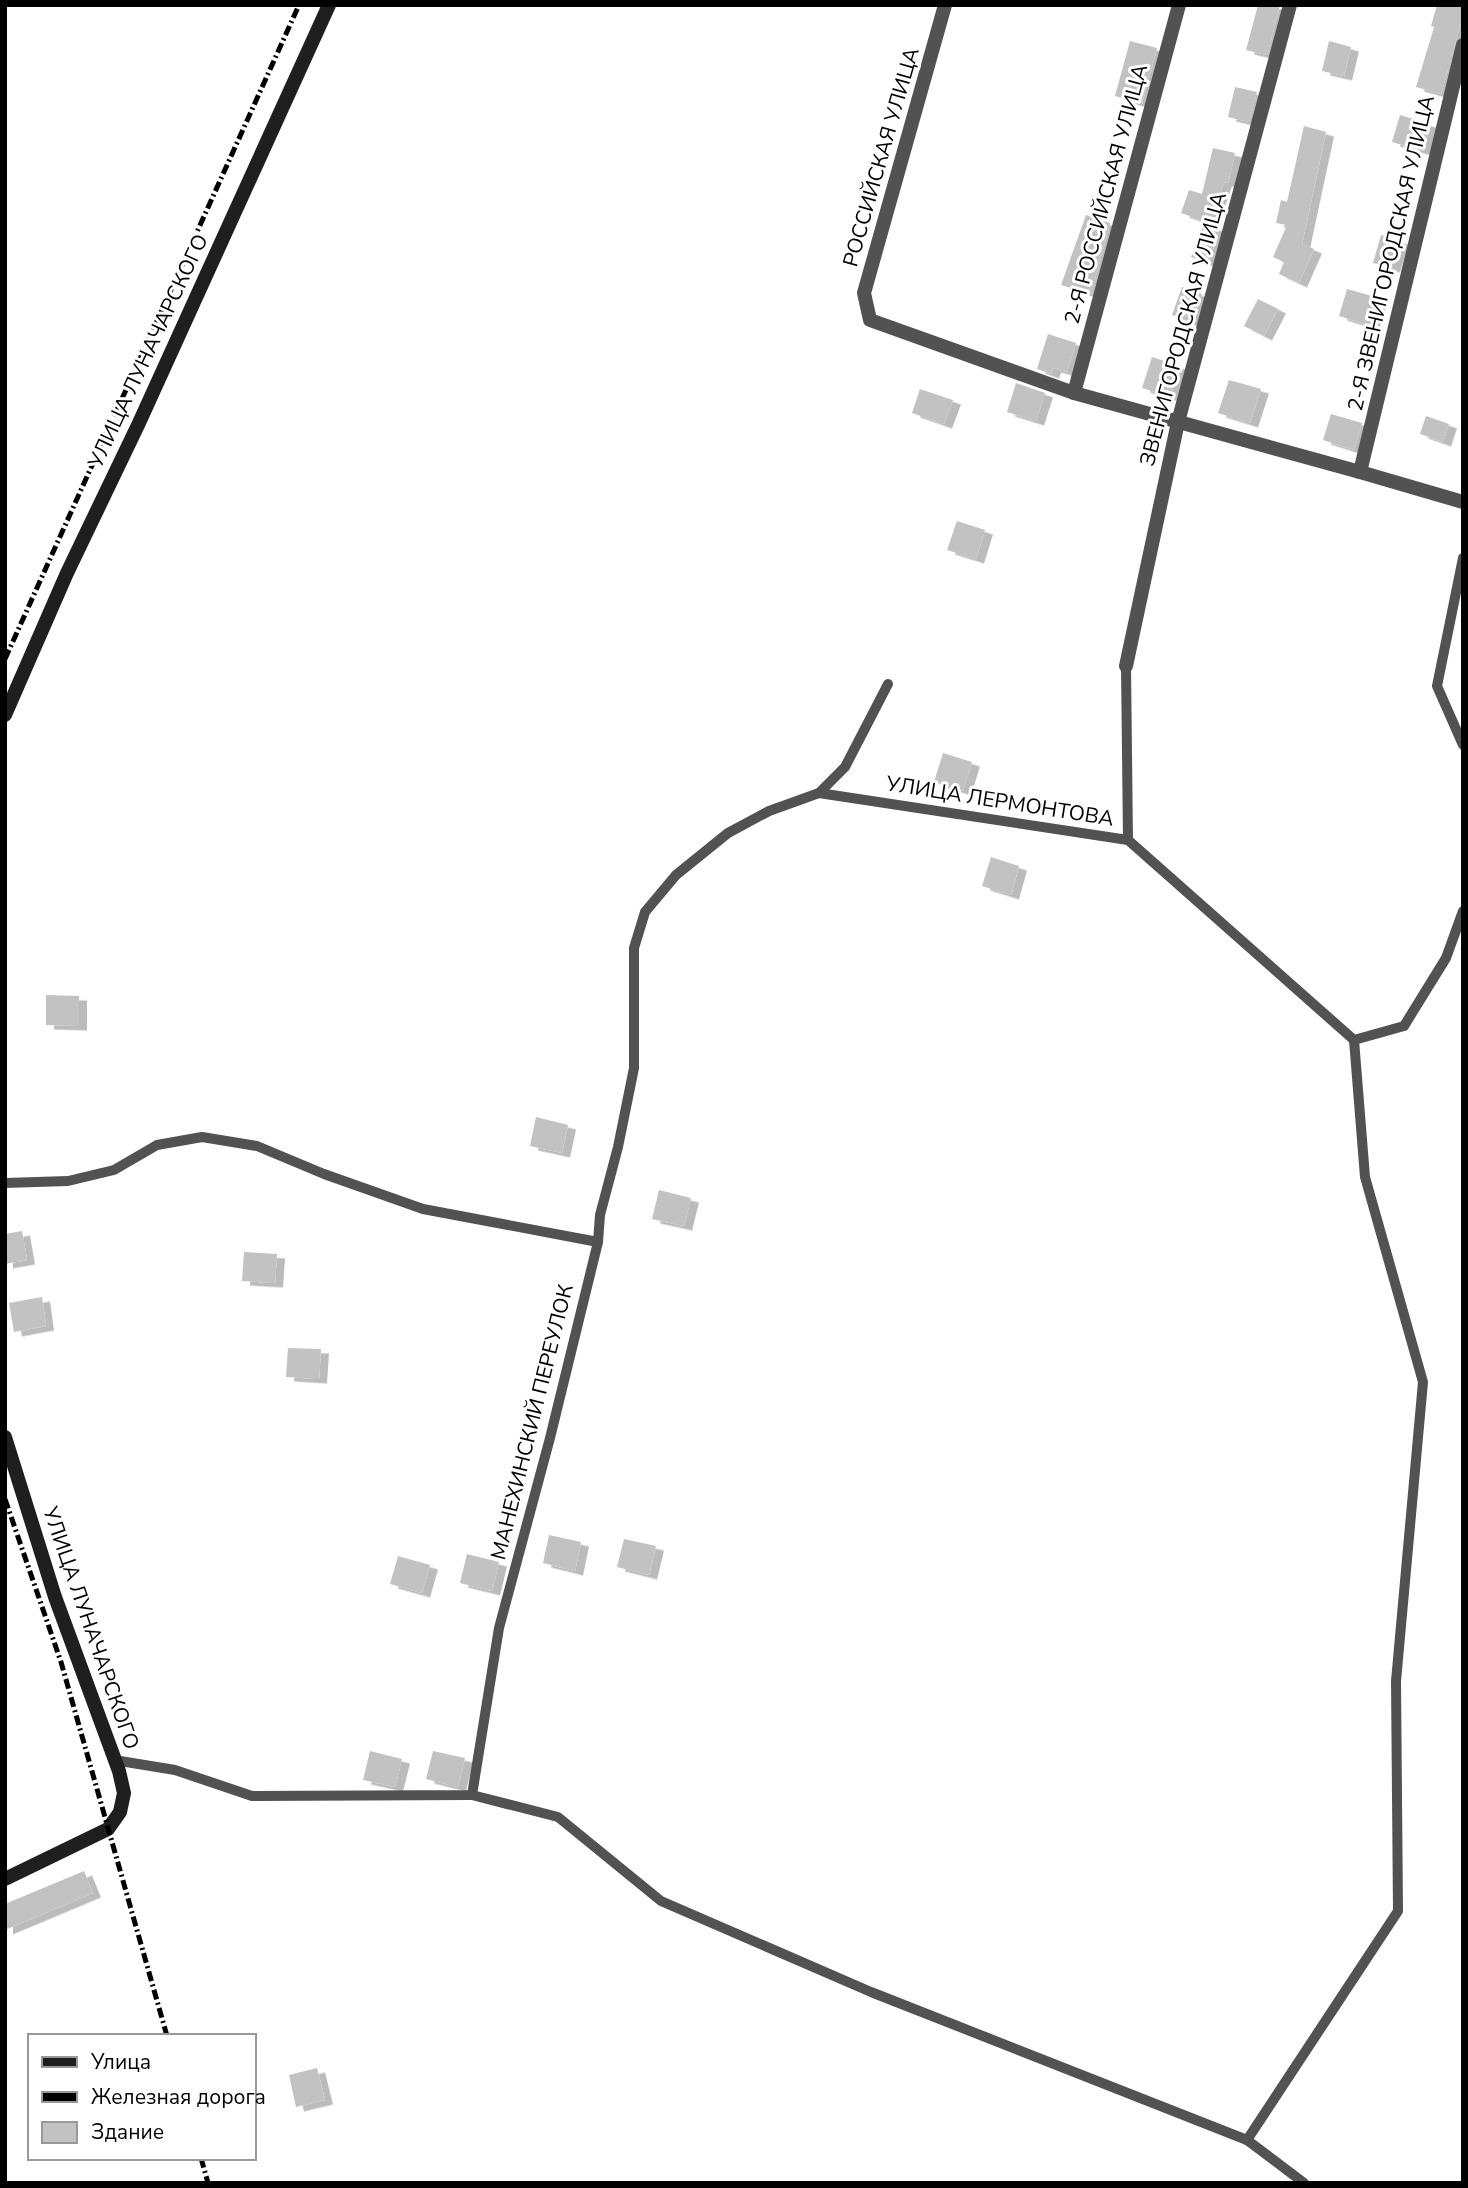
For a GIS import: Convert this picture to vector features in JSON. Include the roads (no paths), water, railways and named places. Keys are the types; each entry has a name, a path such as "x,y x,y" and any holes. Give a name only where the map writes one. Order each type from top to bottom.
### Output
{"main road":[{"name":"УЛИЦА ЛУНАЧАРСКОГО","path":"5,715 67,573 139,423 329,5"},
{"name":"УЛИЦА ЛУНАЧАРСКОГО","path":"5,1437 55,1597 124,1793 120,1812 108,1829 5,1879"}],"street":[{"name":"РОССИЙСКАЯ УЛИЦА","path":"945,5 864,293 870,320 1074,393"},
{"name":"2-Я РОССИЙСКАЯ УЛИЦА","path":"1074,393 1179,5"},
{"name":"ЗВЕНИГОРОДСКАЯ УЛИЦА","path":"1126,666 1178,422 1290,5"},
{"name":"2-Я ЗВЕНИГОРОДСКАЯ УЛИЦА","path":"1360,472 1463,45"},
{"path":"1074,393 1463,502"}],"lane":[{"path":"1463,558 1437,686 1463,745"},
{"name":"УЛИЦА ЛЕРМОНТОВА","path":"819,793 1128,840 1126,666"},
{"path":"819,793 845,767 888,684"},
{"name":"МАНЕХИНСКИЙ ПЕРЕУЛОК","path":"472,1795 499,1628 550,1438 598,1242 600,1215 618,1147 634,1068 634,948 645,912 676,875 728,833 769,811 819,793"},
{"path":"1128,840 1354,1040 1366,1177 1423,1382 1396,1681 1398,1911 1247,2140"},
{"path":"1354,1040 1404,1026 1446,958 1463,911"},
{"path":"5,1183 68,1181 114,1170 158,1145 202,1137 257,1146 324,1174 423,1209 598,1242"},
{"path":"114,1760 176,1770 252,1797 472,1795 558,1817 661,1901 871,1992 1247,2140 1304,2183"}],"railway":[{"path":"5,659 299,5"},
{"path":"5,1499 61,1662 166,2034"},
{"path":"202,2160 208,2183"}]}
